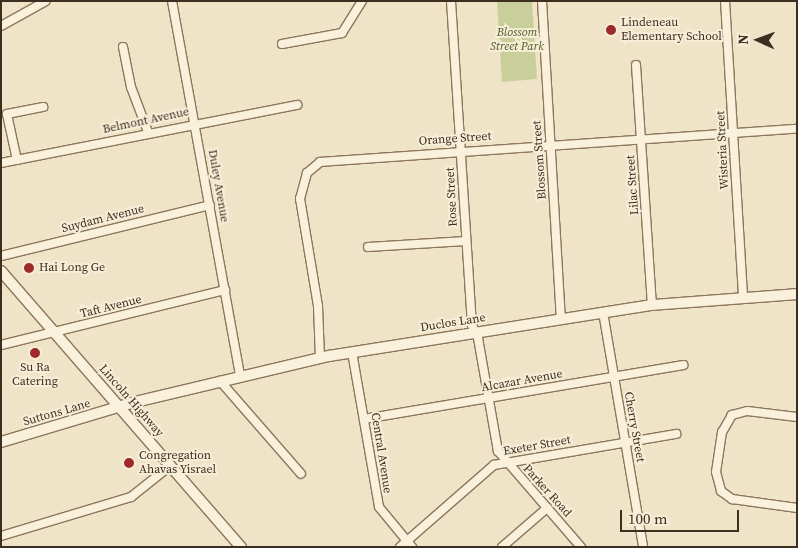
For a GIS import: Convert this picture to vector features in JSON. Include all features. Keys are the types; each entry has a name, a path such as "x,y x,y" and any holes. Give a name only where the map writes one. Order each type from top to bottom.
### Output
{"street":[{"path":"1,26 46,1"},
{"name":"Duley Avenue","path":"172,1 196,123 240,375"},
{"path":"282,44 342,33 362,1"},
{"name":"Rose Street","path":"450,1 466,241 475,332"},
{"name":"Blossom Street","path":"542,1 561,318"},
{"name":"Wisteria Street","path":"725,1 743,297"},
{"path":"123,47 131,87 148,132"},
{"name":"Lilac Street","path":"636,65 652,304"},
{"name":"Belmont Avenue","path":"1,163 148,132 297,105"},
{"path":"17,160 7,114 43,107"},
{"name":"Orange Street","path":"320,358 318,306 300,200 307,173 330,159 797,129"},
{"name":"Suydam Avenue","path":"1,256 210,205"},
{"path":"368,247 466,241"},
{"name":"Lincoln Highway","path":"1,271 241,547"},
{"name":"Taft Avenue","path":"1,345 225,290"},
{"name":"Duclos Lane","path":"119,407 240,375 352,352 652,304 797,294"},
{"name":"Cherry Street","path":"603,312 643,547"},
{"name":"Parker Road","path":"475,332 498,451 581,547"},
{"name":"Central Avenue","path":"352,352 380,506 410,544"},
{"name":"Alcazar Avenue","path":"364,419 683,365"},
{"path":"220,381 301,474"},
{"name":"Suttons Lane","path":"1,442 119,407"},
{"path":"797,417 738,412 724,425 716,479 726,495 797,508"},
{"name":"Exeter Street","path":"400,547 410,544 494,465 676,434"},
{"path":"1,536 131,497 170,466"},
{"path":"502,547 547,508"}],"green space":[{"name":"Blossom Street Park","path":"497,1 532,1 537,79 502,82"}],"place":[{"name":"Lindeneau Elementary School","path":"611,30"},
{"name":"Hai Long Ge","path":"29,268"},
{"name":"Su Ra Catering","path":"35,353"},
{"name":"Congregation Ahavas Yisrael","path":"129,463"}]}
